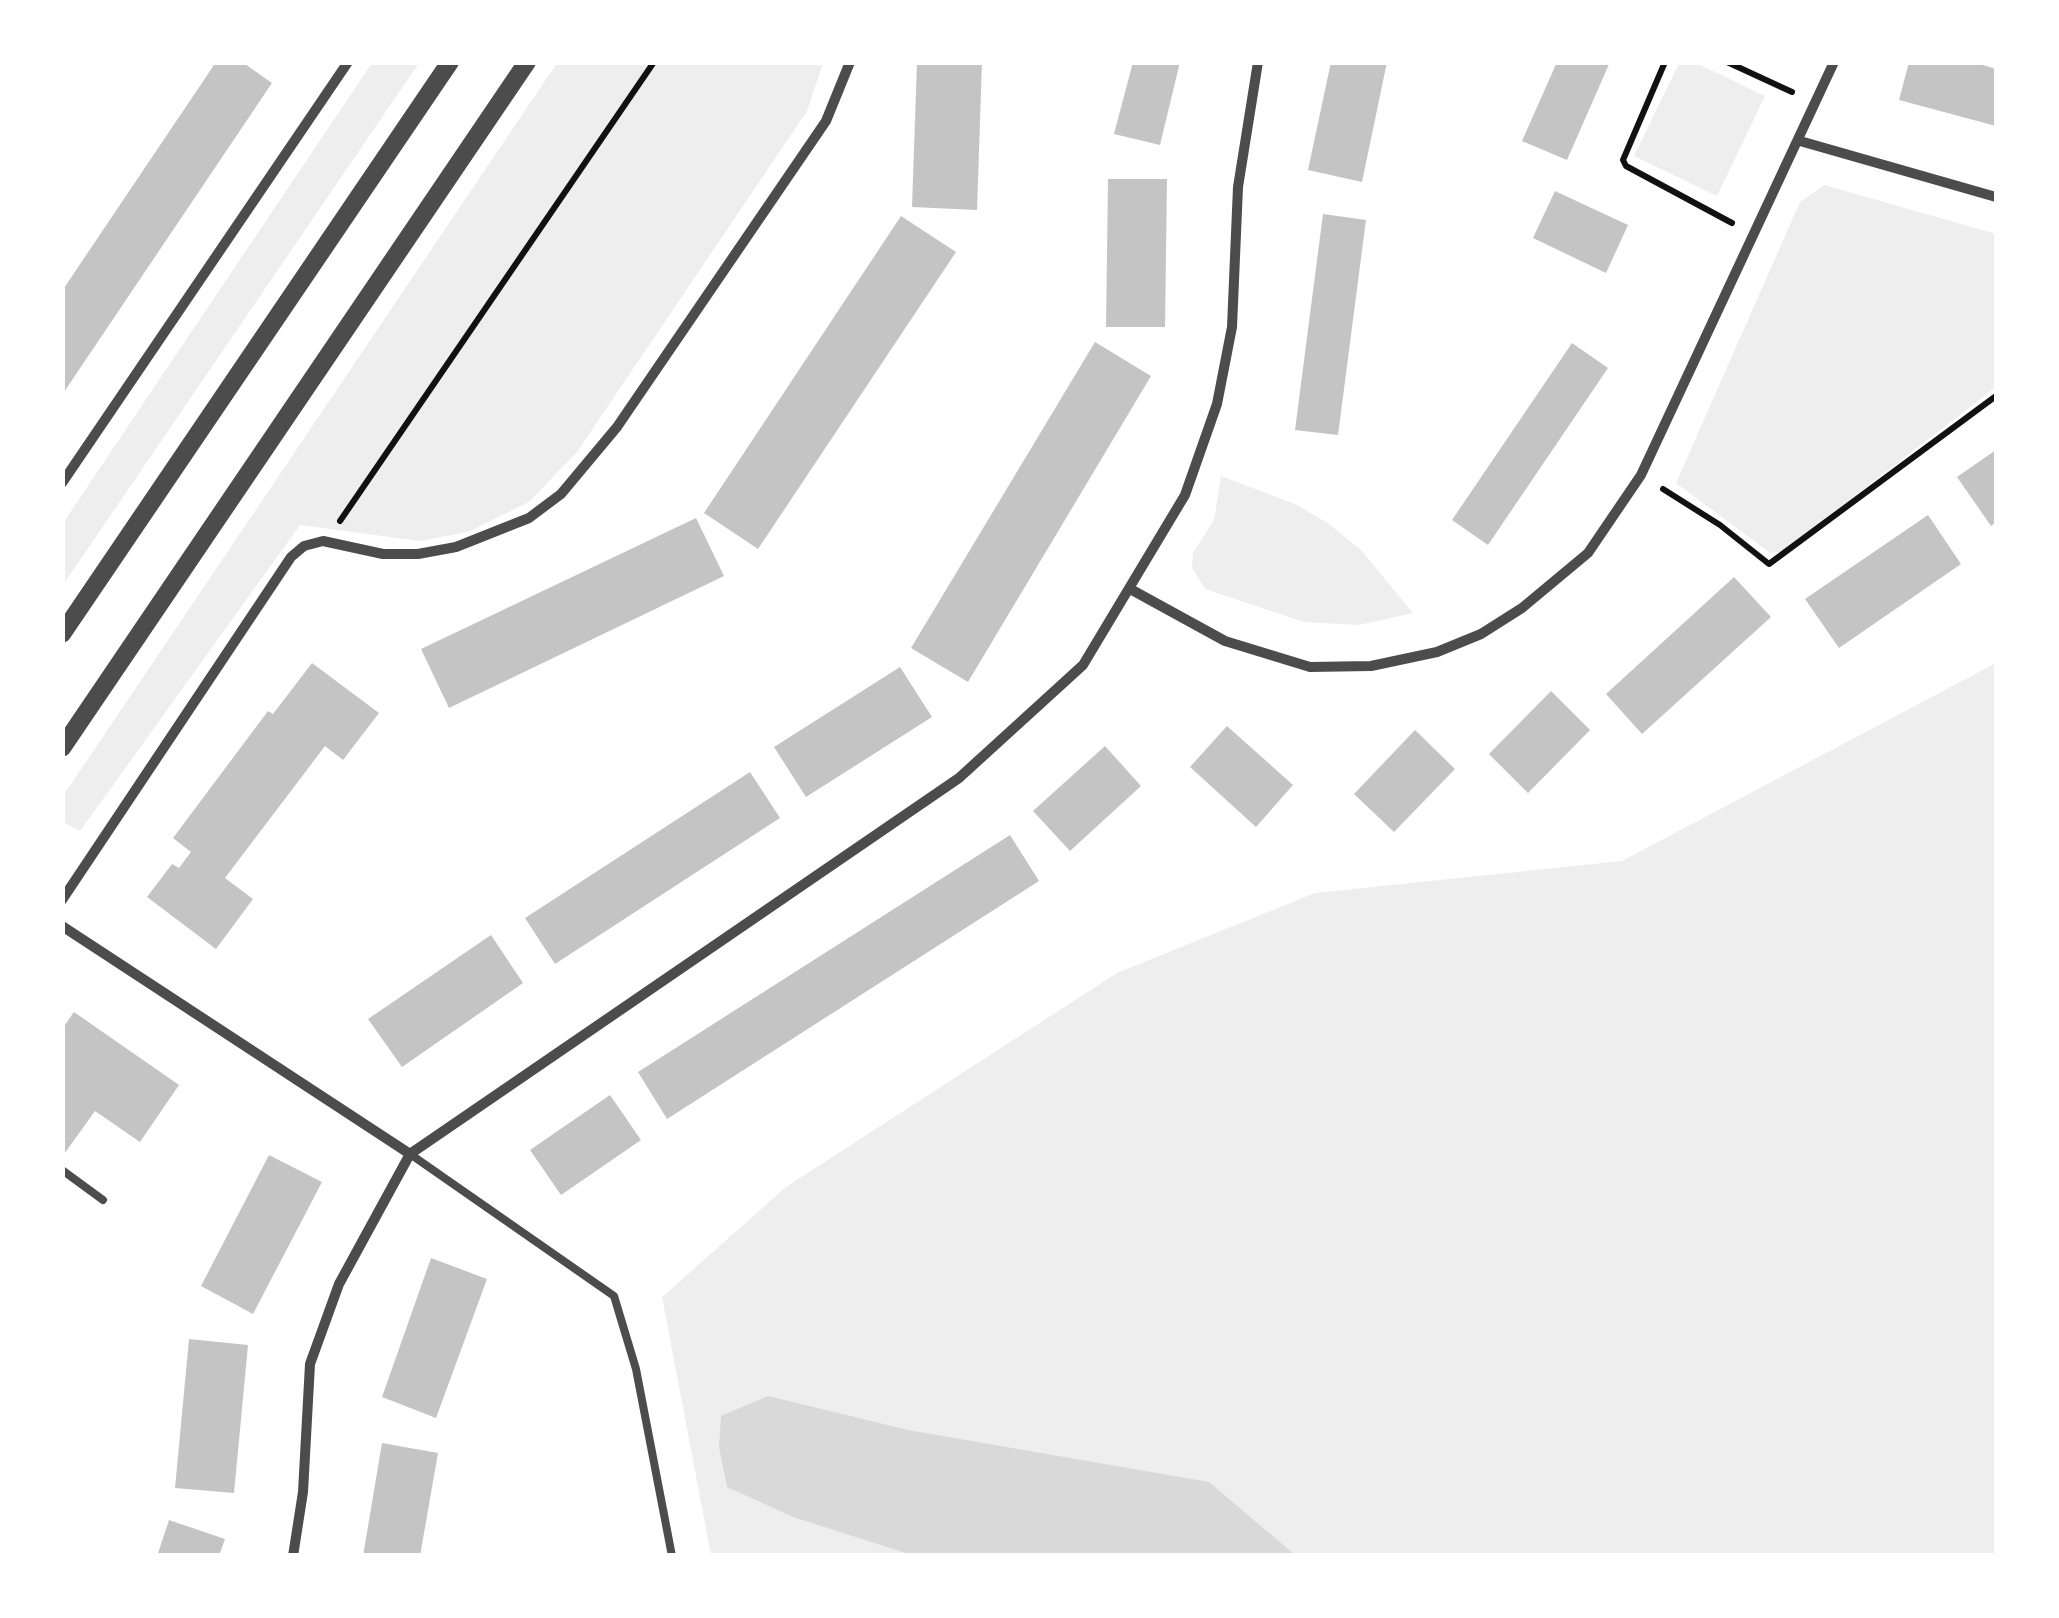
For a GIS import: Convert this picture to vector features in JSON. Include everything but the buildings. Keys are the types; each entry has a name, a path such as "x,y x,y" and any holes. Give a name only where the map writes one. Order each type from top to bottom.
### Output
{"street":[{"path":"62,483 348,62"},
{"path":"62,634 450,62"},
{"path":"62,748 527,62"},
{"path":"62,900 281,569 304,546 324,541 383,554 418,554 456,547 529,518 561,494 616,427 816,136 839,96 850,62"},
{"path":"293,1556 303,1492 310,1364 339,1284 410,1154 959,778 1083,665 1132,590 1185,494 1216,404 1232,327 1238,187 1258,62"},
{"path":"1132,590 1226,641 1310,667 1372,666 1437,652 1481,634 1522,608 1588,554 1642,475 1834,62"},
{"path":"1800,141 1996,197"},
{"path":"62,926 410,1154"}],"lane":[{"path":"410,1154 614,1296 636,1369 672,1556"},
{"path":"62,1170 102,1200"}],"path":[{"path":"324,541 367,484 654,62"},
{"path":"1665,62 1623,160 1626,166 1753,234"},
{"path":"1727,62 1816,103"},
{"path":"1642,475 1720,525 1769,564 1996,396"}],"shaded area":[{"path":"372,63 419,63 63,585 63,523"},
{"path":"557,63 823,63 807,111 577,452 529,502 468,532 420,541 300,525 80,831 63,822 63,796"},
{"path":"1679,63 1696,63 1765,96 1717,196 1634,156"},
{"path":"1824,185 1996,234 1996,387 1782,552 1770,553 1676,483 1800,202"},
{"path":"1221,476 1295,504 1329,524 1361,550 1413,613 1359,625 1304,622 1205,589 1192,568 1193,553 1214,520"},
{"path":"1996,663 1996,1555 711,1555 662,1297 786,1187 1117,973 1315,893 1622,861"},
{"path":"768,1396 908,1430 1209,1482 1295,1555 912,1555 793,1517 727,1487 719,1447 721,1416"}]}
